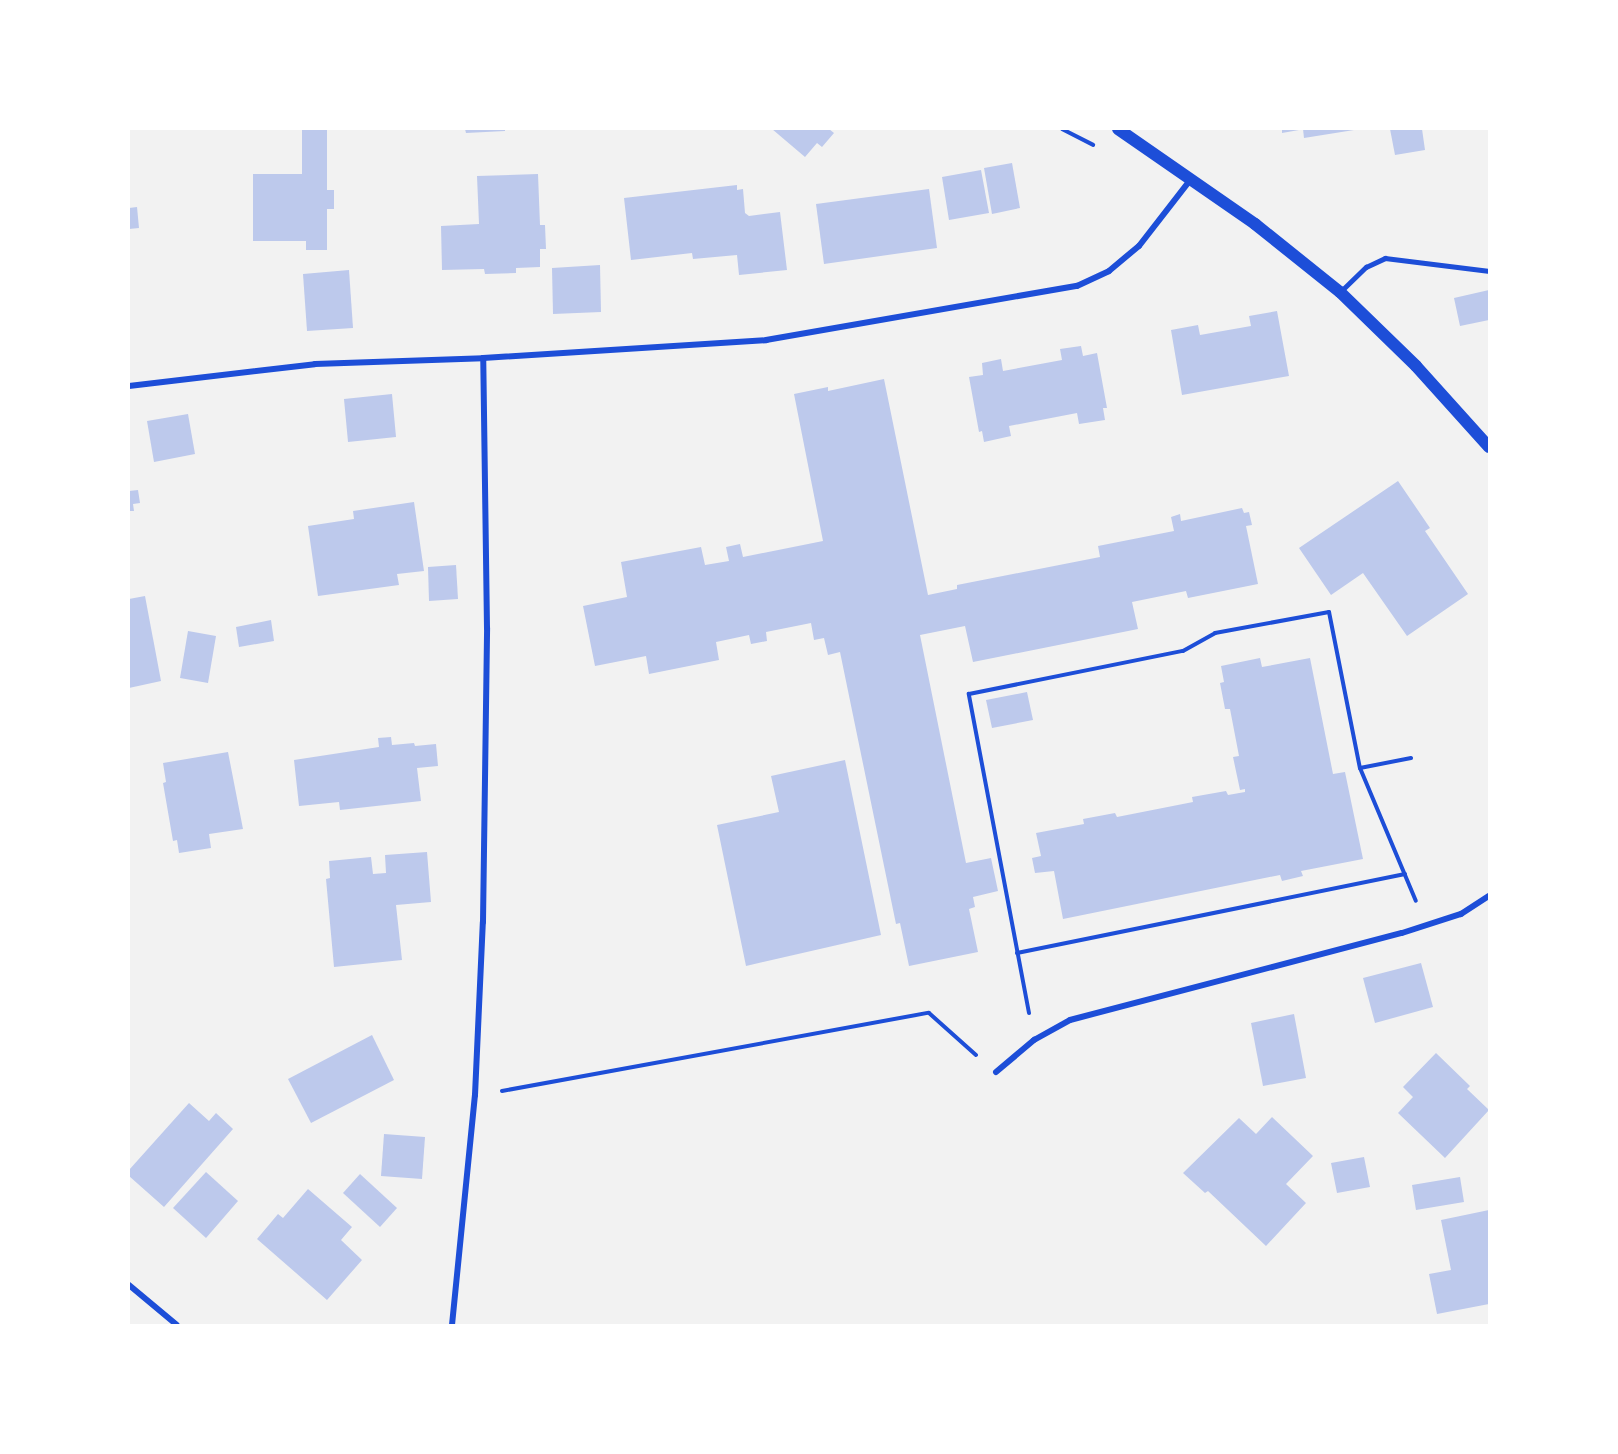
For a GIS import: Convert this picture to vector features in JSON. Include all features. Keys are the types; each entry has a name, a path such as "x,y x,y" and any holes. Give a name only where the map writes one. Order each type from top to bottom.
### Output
{"main road":[{"path":"1118,129 1305,262 1340,292 1416,366 1489,447"}],"street":[{"path":"129,386 315,364 483,358 766,340 1077,286 1109,271 1139,246 1191,179"},
{"path":"452,1325 475,1095 483,922 487,628 483,358"},
{"path":"996,1072 1034,1040 1070,1020 1426,925 1461,914 1489,896"},
{"path":"129,1284 177,1325"}],"lane":[{"path":"1340,292 1366,267 1385,258 1489,271"}],"path":[{"path":"1034,1040 969,694 1183,651 1215,633 1329,612 1360,768 1426,925"},
{"path":"1360,768 1411,758"},
{"path":"1017,953 1405,874"},
{"path":"475,1095 929,1013 996,1072"}],"building":[{"path":"302,129 327,130 327,190 334,190 334,209 327,209 327,250 306,250 306,241 253,241 253,174 302,174"},
{"path":"465,129 505,129 505,131 466,133"},
{"path":"772,129 829,129 834,133 822,147 817,143 805,157"},
{"path":"1282,129 1299,129 1299,130 1282,133"},
{"path":"1303,129 1354,129 1354,130 1304,138"},
{"path":"1390,129 1422,129 1425,150 1395,155"},
{"path":"1012,163 1020,208 992,214 984,168"},
{"path":"981,170 989,213 949,220 942,177"},
{"path":"538,174 540,225 545,225 546,249 540,249 540,267 516,268 516,273 485,274 484,269 442,270 441,226 479,224 477,176"},
{"path":"737,185 737,190 743,189 745,213 749,216 780,212 787,270 739,275 737,255 693,259 692,253 631,260 624,198"},
{"path":"929,189 937,248 824,264 816,204"},
{"path":"137,207 139,228 129,229 129,208"},
{"path":"600,265 601,312 553,314 552,268"},
{"path":"349,270 353,328 307,331 303,274"},
{"path":"1489,290 1489,320 1460,326 1454,298"},
{"path":"1277,311 1289,376 1182,395 1171,330 1198,325 1200,335 1251,326 1249,316"},
{"path":"1081,346 1083,356 1097,353 1107,408 1103,408 1105,420 1079,424 1077,413 1009,426 1011,436 984,442 982,431 979,432 969,377 983,375 982,363 1001,359 1003,371 1062,360 1060,349"},
{"path":"884,379 928,595 957,589 957,585 1100,557 1098,546 1174,531 1171,517 1180,514 1181,521 1242,508 1244,513 1249,512 1252,525 1246,526 1258,584 1188,598 1186,591 1132,602 1138,629 973,662 965,626 920,635 966,863 991,858 998,891 973,897 975,907 969,909 978,952 909,966 900,923 896,924 840,652 828,655 824,638 814,640 811,623 766,632 767,641 751,644 749,635 716,642 719,660 649,674 646,656 595,666 583,606 627,597 621,562 701,547 705,565 729,561 726,547 740,544 743,557 823,541 794,394 828,387 828,391"},
{"path":"392,394 396,437 348,442 344,399"},
{"path":"188,414 195,454 154,462 147,421"},
{"path":"1398,481 1430,528 1425,531 1468,594 1407,636 1363,573 1331,595 1299,548"},
{"path":"138,490 140,503 133,504 134,511 129,511 129,491"},
{"path":"414,502 424,571 397,574 399,585 318,596 308,526 354,519 353,511"},
{"path":"456,565 458,599 429,601 428,567"},
{"path":"145,596 161,681 129,688 129,599"},
{"path":"271,620 274,641 239,647 236,627"},
{"path":"188,631 216,636 208,683 180,678"},
{"path":"1260,658 1262,667 1310,658 1333,774 1345,772 1363,859 1301,871 1303,876 1282,881 1280,875 1063,919 1054,871 1035,873 1032,858 1041,856 1036,833 1084,824 1083,819 1115,813 1117,817 1193,802 1192,797 1226,791 1228,795 1245,792 1245,789 1240,790 1233,757 1239,756 1230,709 1225,709 1220,683 1224,682 1221,666"},
{"path":"1027,692 1033,720 992,728 986,700"},
{"path":"391,737 392,745 436,744 438,766 417,768 421,801 340,810 339,802 299,806 294,760 379,747 378,738"},
{"path":"228,752 243,829 209,834 211,848 179,853 177,840 173,841 163,783 166,782 163,763"},
{"path":"845,760 881,935 746,966 717,825 779,812 771,776"},
{"path":"427,852 431,902 396,905 402,960 334,967 326,879 330,878 329,861 371,857 373,874 386,873 385,855"},
{"path":"1421,963 1433,1007 1375,1023 1363,978"},
{"path":"1294,1014 1306,1078 1263,1086 1251,1023"},
{"path":"372,1035 394,1080 311,1123 288,1079"},
{"path":"1436,1053 1470,1086 1467,1089 1489,1110 1445,1158 1398,1113 1413,1097 1403,1087"},
{"path":"189,1103 209,1121 216,1113 233,1129 164,1207 129,1176 129,1170"},
{"path":"1272,1117 1313,1156 1286,1184 1306,1203 1266,1246 1208,1191 1205,1193 1183,1173 1239,1118 1256,1134"},
{"path":"384,1134 425,1137 422,1179 381,1176"},
{"path":"1364,1157 1370,1187 1337,1193 1331,1163"},
{"path":"206,1172 238,1201 206,1238 173,1208"},
{"path":"360,1174 397,1208 380,1227 343,1193"},
{"path":"1460,1177 1464,1202 1416,1210 1412,1185"},
{"path":"308,1189 352,1227 341,1240 362,1260 327,1300 257,1239 278,1214 283,1218"},
{"path":"1489,1210 1489,1304 1437,1314 1429,1274 1451,1270 1441,1220"}]}
